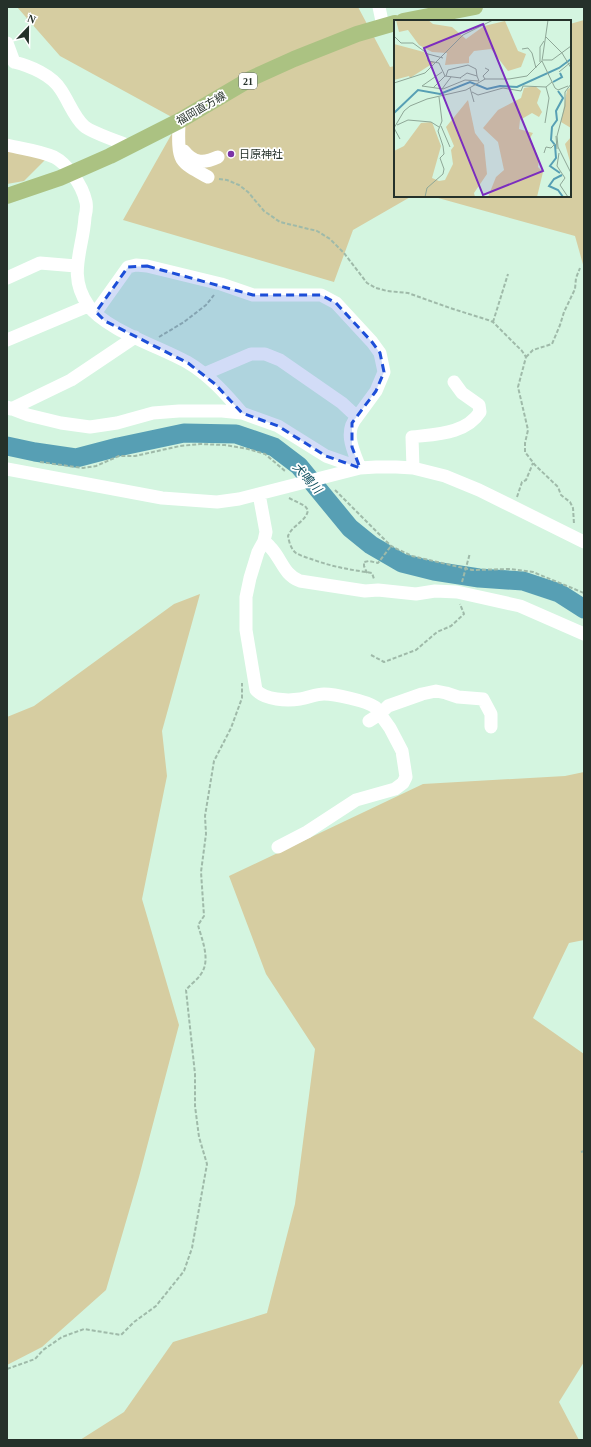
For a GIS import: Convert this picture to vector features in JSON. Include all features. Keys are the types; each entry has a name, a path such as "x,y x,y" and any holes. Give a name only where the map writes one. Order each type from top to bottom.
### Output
{"main road":[{"path":"408,20 475,7"},
{"name":"福岡直方線","path":"9,195 60,178 110,156 179,121 252,78 294,59 357,34 389,24"}],"street":[{"path":"379,7 389,24"},
{"path":"7,43 10,65 31,66 46,76 60,88 76,116 85,127 130,146"},
{"path":"179,121 179,145 181,158 190,167 208,177"},
{"path":"7,145 32,149 55,158 65,165 79,182 86,203 85,226 76,266 78,285 92,309 105,322 188,363 204,374 242,413"},
{"path":"179,145 187,156 196,160 207,162 218,157"},
{"path":"7,278 40,263 76,266"},
{"path":"7,340 92,309 128,267 136,265 147,266 221,284 254,295 321,295 336,303 372,342 380,354 384,372 376,391 352,423 350,435 352,447 360,468"},
{"path":"9,408 71,380 135,337"},
{"path":"204,374 252,354 265,354 280,360 342,403 357,417"},
{"path":"413,468 412,437 437,434 464,427 476,418 480,412 478,405 462,393 454,382"},
{"path":"9,408 61,424 90,427 117,423 153,413 179,410 242,413 278,426 326,456 360,468"},
{"path":"7,469 162,498 217,502 239,499 360,468 413,468 446,476 479,490 584,542"},
{"path":"259,494 266,532 264,541 258,552 246,597 246,630 256,690 261,696 272,699 298,700 324,694 346,697 368,703 375,707 375,717"},
{"path":"264,541 272,548 285,570 293,578 300,581 365,591 378,590 416,594 435,591 459,593 520,606 584,634"},
{"path":"375,717 388,706 422,694 436,691 458,697 483,699 491,714 491,727"},
{"path":"278,847 307,832 356,800 395,789 403,783 406,777 402,751 390,728 375,717"}],"path":[{"path":"208,177 227,180 239,185 248,192 264,211 280,222 317,231 330,239 344,253 367,283 376,288 408,293 493,322 526,357"},
{"path":"571,536 575,519 570,502 561,495 553,482 533,463 525,452 525,443 528,430 518,388 526,357 532,350 552,344 564,312 575,289 576,278 580,268"},
{"path":"493,322 508,274"},
{"path":"153,345 162,334 184,322 206,304 220,288 221,284"},
{"path":"37,462 83,468 96,466 119,456 135,456 180,446 200,444 225,445 265,454 284,471"},
{"path":"513,508 522,482 526,480 533,463"},
{"path":"284,487 288,498 305,506 308,510 307,516 290,530 288,536 295,552 327,565 351,571 372,573 378,590"},
{"path":"335,490 391,546 412,556 472,570 510,569 533,572 584,593"},
{"path":"367,572 364,562 369,561 378,563 391,546"},
{"path":"371,655 384,662 416,650 437,632 451,626 464,614 459,602 459,593 470,553"},
{"path":"7,1369 35,1359 43,1350 62,1337 84,1329 121,1335 134,1322 156,1306 184,1271 192,1248 207,1164 199,1137 195,1106 195,1074 186,990 202,974 206,954 198,925 204,916 200,872 206,834 205,816 214,761 231,728 242,698 242,682"}],"highlighted area":[{"path":"147,266 253,295 321,295 336,303 372,342 380,353 384,372 376,391 352,423 352,447 360,468 326,456 278,426 242,413 215,384 188,363 105,321 96,312 128,267"}],"shaded area":[{"path":"17,7 358,7 390,67 394,66 394,197 410,197 353,230 334,282 123,220 179,121 60,56"},
{"path":"584,20 584,268 575,236 435,197 571,197 571,24"},
{"path":"7,138 46,159 24,181 7,184"},
{"path":"200,594 162,731 167,776 142,899 179,1025 139,1177 106,1290 42,1347 7,1365 7,717 34,706 174,604"},
{"path":"584,772 584,940 569,943 533,1018 584,1054 584,1362 559,1402 579,1440 80,1440 124,1412 173,1342 267,1313 295,1204 315,1049 266,974 229,876 423,784 565,776"}],"waterway":[{"name":"犬鳴川","path":"7,446 76,458 118,447 184,433 236,434 274,447 299,466 350,528 371,545 402,563 434,571 479,578 523,581 559,593 584,609"}],"place":[{"name":"日原神社","path":"231,154"}]}
